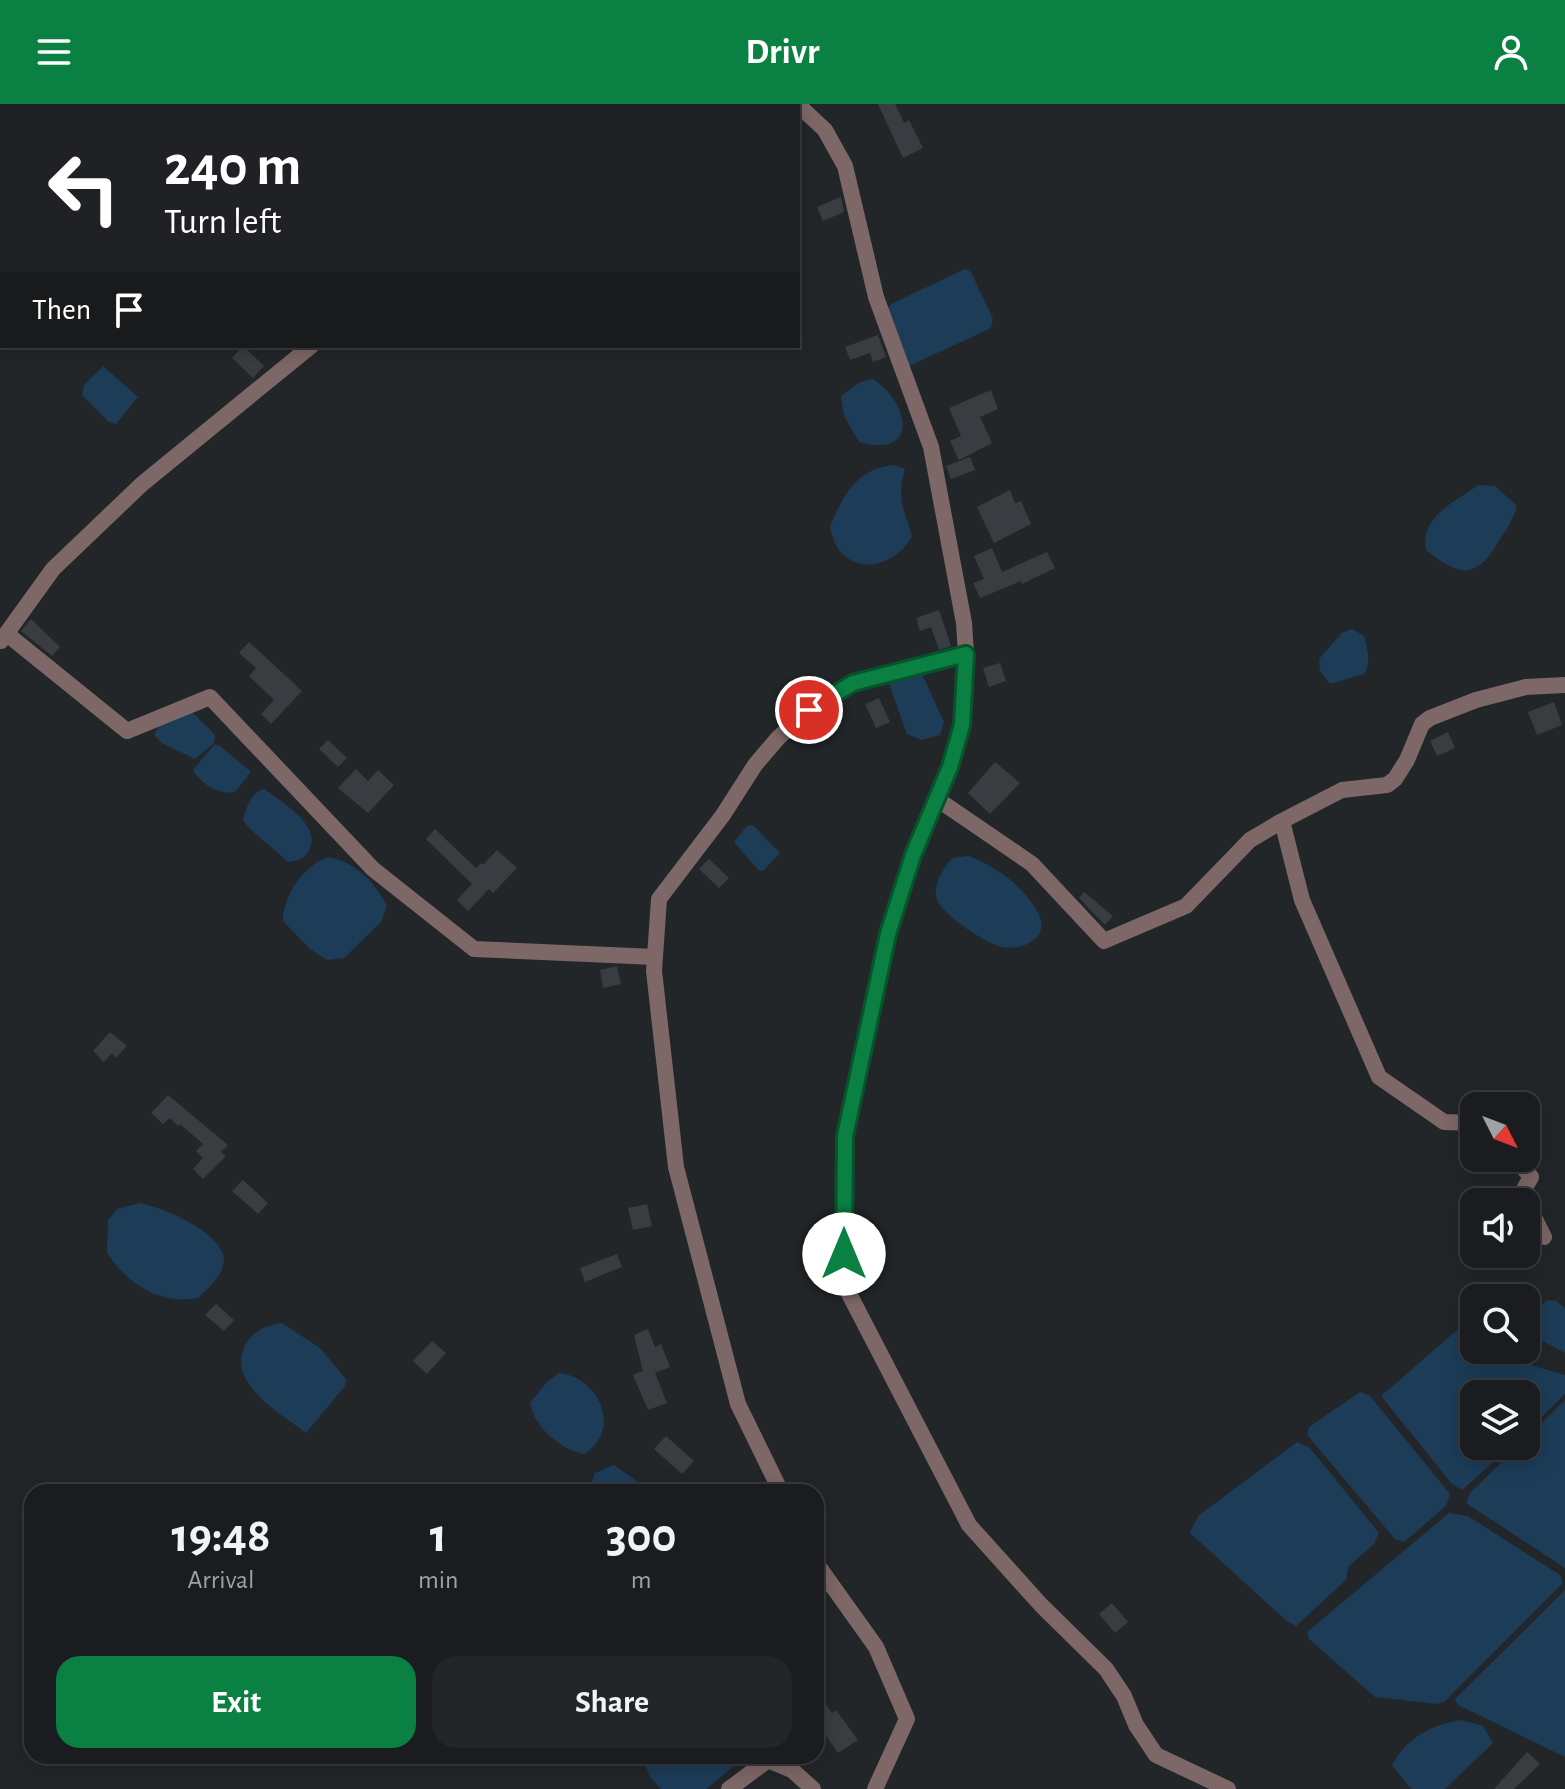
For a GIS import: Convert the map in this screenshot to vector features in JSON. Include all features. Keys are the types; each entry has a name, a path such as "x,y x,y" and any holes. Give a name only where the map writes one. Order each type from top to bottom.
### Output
{"street":[{"path":"800,107 825,130 845,166 876,297 931,447 964,623 966,654 962,725 937,799 913,855 888,934 845,1136 844,1284 969,1525 1041,1605 1106,1669 1156,1755 1228,1789"},
{"path":"309,348 142,484 108,516 53,569 4,638 127,731 210,697 373,869 474,949 655,957"},
{"path":"777,1484 738,1404 676,1167 655,957 659,899 723,815 755,765 778,738 809,710 853,683 966,654"},
{"path":"937,799 1032,864 1104,941 1186,906 1250,840 1282,821 1342,790 1387,785 1395,779 1422,724 1430,718 1476,700 1526,687 1565,685"},
{"path":"1282,821 1302,900 1379,1077 1444,1122 1460,1123"},
{"path":"1527,1172 1531,1177 1522,1193 1544,1237"},
{"path":"824,1574 876,1647 907,1719 875,1789"},
{"path":"729,1789 763,1764"},
{"path":"778,1764 792,1770 813,1789"}],"water":[{"path":"965,269 971,272 993,319 991,328 907,367 885,311 893,303"},
{"path":"103,366 138,397 116,424 109,422 82,395 84,385"},
{"path":"873,379 886,390 901,414 903,426 900,436 892,443 878,445 859,442 844,416 841,396 860,382"},
{"path":"894,465 905,469 901,497 912,536 903,549 891,558 879,563 853,561 843,554 835,542 830,526 853,485 870,472"},
{"path":"1478,485 1495,486 1516,505 1516,510 1481,564 1473,569 1456,569 1426,550 1428,528 1449,505"},
{"path":"1352,629 1364,636 1368,665 1364,674 1330,684 1320,671 1319,659 1342,633"},
{"path":"918,672 922,674 944,722 940,735 921,740 907,734 889,684 889,680"},
{"path":"190,710 215,735 214,743 195,759 162,743 154,735 159,726"},
{"path":"214,745 219,745 251,772 235,792 223,792 211,787 193,770"},
{"path":"264,789 298,815 310,832 312,841 309,850 300,859 288,862 243,819 253,797"},
{"path":"753,825 780,853 763,871 758,870 734,842 747,826"},
{"path":"969,856 1007,877 1030,900 1041,919 1041,928 1033,941 1017,947 998,946 962,926 944,910 936,896 943,870 953,858"},
{"path":"329,857 348,864 364,875 387,906 381,922 344,958 327,960 310,949 283,921 287,901 297,882 311,866"},
{"path":"140,1203 163,1210 205,1232 222,1252 224,1262 220,1272 198,1298 170,1298 146,1290 125,1274 107,1253 108,1220 117,1209"},
{"path":"1547,1300 1556,1301 1565,1308 1565,1353 1540,1340 1540,1308"},
{"path":"282,1323 320,1348 346,1379 345,1386 306,1433 258,1396 243,1371 241,1358 249,1339 261,1329"},
{"path":"1460,1329 1460,1364 1527,1364 1565,1375 1565,1394 1540,1418 1540,1380 1460,1380 1460,1460 1495,1460 1462,1490 1452,1484 1381,1396"},
{"path":"559,1373 585,1384 601,1406 604,1419 602,1432 596,1444 584,1454 566,1448 550,1436 537,1421 530,1403"},
{"path":"1360,1392 1370,1396 1450,1494 1446,1506 1404,1542 1395,1539 1307,1435 1309,1427"},
{"path":"1565,1400 1565,1568 1466,1503 1470,1493 1504,1460 1540,1460 1540,1424"},
{"path":"1297,1442 1310,1448 1379,1533 1374,1544 1348,1567 1346,1580 1296,1626 1190,1533 1198,1516"},
{"path":"614,1465 641,1484 591,1484 595,1473"},
{"path":"1449,1513 1468,1516 1560,1575 1563,1583 1445,1701 1437,1704 1375,1697 1309,1639 1307,1632"},
{"path":"1565,1590 1565,1757 1458,1705 1455,1699"},
{"path":"1461,1720 1483,1726 1493,1743 1445,1789 1411,1789 1392,1765 1398,1756 1420,1734"},
{"path":"645,1764 736,1764 706,1789 661,1789"}],"building":[{"path":"878,104 895,104 904,123 909,120 923,148 903,158"},
{"path":"841,197 844,212 823,221 817,207"},
{"path":"878,335 886,357 873,362 870,353 850,360 845,347"},
{"path":"245,348 264,366 253,378 232,358"},
{"path":"991,390 998,409 980,417 992,443 959,460 950,441 961,436 949,408"},
{"path":"970,457 975,470 951,479 946,466"},
{"path":"1010,490 1015,503 1021,501 1031,524 994,543 977,507"},
{"path":"992,548 1002,572 1047,552 1055,568 1022,584 1021,581 980,598 973,583 984,579 974,556"},
{"path":"939,610 951,646 939,650 931,627 920,631 916,618"},
{"path":"31,619 60,647 52,656 21,631"},
{"path":"249,642 302,691 271,724 261,714 274,700 249,676 256,668 239,653"},
{"path":"1000,663 1006,681 989,687 983,668"},
{"path":"879,698 890,722 876,728 865,704"},
{"path":"1554,702 1562,725 1537,735 1528,712"},
{"path":"1448,732 1455,748 1437,756 1430,741"},
{"path":"328,740 347,758 338,767 319,749"},
{"path":"995,762 1020,783 990,814 968,793"},
{"path":"356,769 368,781 378,770 394,785 368,813 338,788"},
{"path":"435,829 476,868 497,850 517,868 493,893 489,889 468,911 457,900 472,884 426,839"},
{"path":"709,859 729,878 719,888 699,869"},
{"path":"1084,892 1113,916 1105,925 1079,898"},
{"path":"617,966 621,984 603,988 600,970"},
{"path":"110,1032 127,1046 116,1058 112,1053 104,1062 93,1051"},
{"path":"168,1095 228,1145 221,1152 226,1156 203,1179 193,1169 203,1158 196,1151 203,1144 170,1118 163,1124 151,1113"},
{"path":"243,1180 268,1203 258,1214 232,1191"},
{"path":"647,1204 652,1226 633,1230 628,1208"},
{"path":"617,1254 622,1267 585,1282 580,1268"},
{"path":"216,1304 234,1320 224,1331 205,1315"},
{"path":"648,1329 655,1347 661,1344 670,1367 655,1373 667,1403 648,1410 633,1375 643,1371 634,1335"},
{"path":"432,1341 446,1353 427,1374 413,1361"},
{"path":"666,1436 694,1461 682,1474 654,1449"},
{"path":"1112,1603 1128,1622 1115,1633 1099,1614"},
{"path":"824,1702 832,1713 836,1710 858,1740 838,1753 824,1733"},
{"path":"1527,1752 1540,1764 1514,1789 1494,1789"}],"route":[{"path":"809,710 833,692 853,683 966,654 962,725 950,767 913,855 888,934 845,1136 844,1254"}]}
